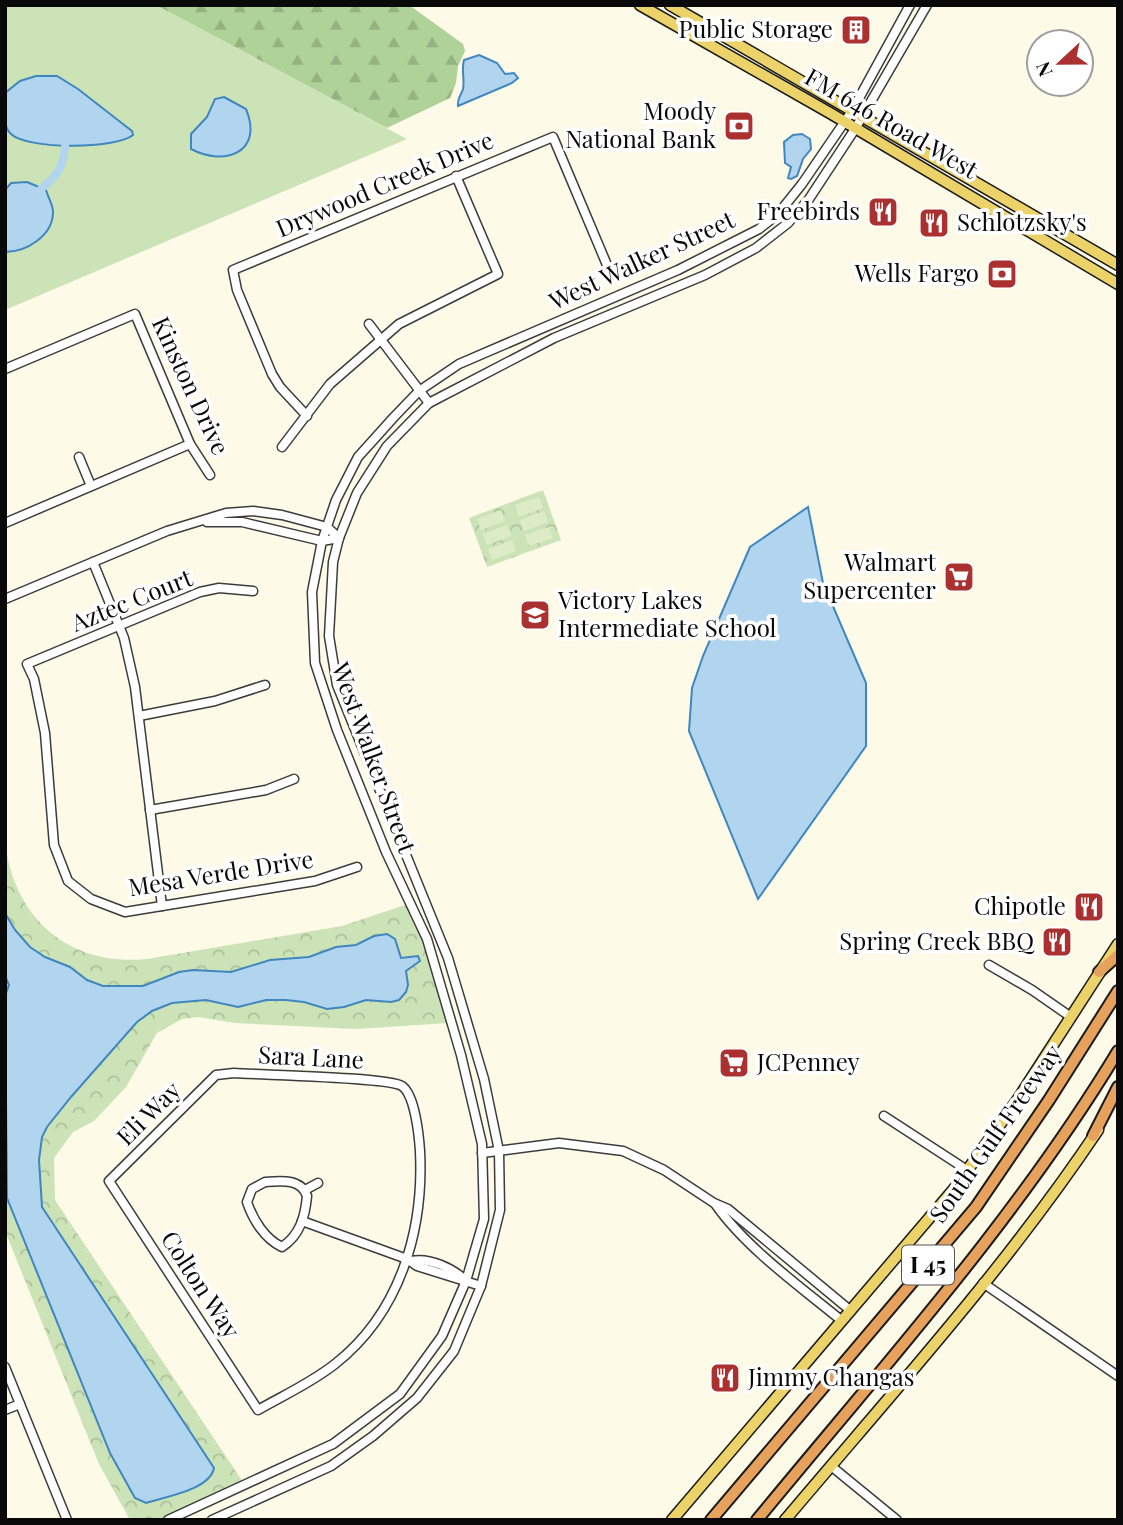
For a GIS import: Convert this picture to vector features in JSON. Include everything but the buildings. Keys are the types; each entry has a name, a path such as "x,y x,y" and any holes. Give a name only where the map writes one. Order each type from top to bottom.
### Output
{"highway":[{"path":"1099,972 1118,955"},
{"name":"South Gulf Freeway","path":"711,1520 975,1207 1049,1100 1118,991"},
{"name":"I 45","path":"757,1520 985,1242 1087,1102 1118,1051"},
{"path":"1093,1136 1118,1087"}],"main road":[{"name":"FM 646 Road West","path":"640,5 845,122 1118,284"},
{"name":"FM 646 Road West","path":"670,5 1118,265"},
{"path":"672,1520 897,1259 967,1170 1018,1099 1118,944"},
{"path":"785,1520 925,1355 1060,1186 1118,1100"}],"street":[{"name":"West Walker Street","path":"168,1520 333,1444 400,1394 442,1336 466,1281 484,1219 482,1153 461,1055 426,939 386,852 337,730 316,663 312,592 321,541 336,500 358,457 419,391 459,363 678,270 759,229 778,214 852,111 910,5"},
{"name":"West Walker Street","path":"212,1520 331,1466 373,1436 417,1398 454,1351 481,1286 500,1210 499,1151 484,1079 439,933 337,685 329,636 334,562 339,538 357,493 387,446 429,403 554,338 705,275 756,248 788,223 809,199 855,129 927,5"},
{"name":"Drywood Creek Drive","path":"307,416 285,393 272,374 237,290 233,270 553,137 607,265"},
{"path":"282,447 330,384 399,324 498,274 456,176"},
{"name":"Kinston Drive","path":"5,369 135,314 190,444 210,475"},
{"path":"369,324 429,403"},
{"path":"5,523 190,444"},
{"path":"79,457 91,486"},
{"path":"5,599 167,531 226,513 253,511 282,515 327,527 339,538"},
{"path":"200,522 242,522 321,541 339,538"},
{"path":"93,562 119,626 135,687 162,906"},
{"name":"Aztec Court","path":"27,664 200,592 219,588 253,591"},
{"name":"Mesa Verde Drive","path":"27,664 34,679 45,733 54,845 68,881 91,899 125,912 315,881 357,866"},
{"path":"139,716 215,701 265,685"},
{"path":"150,810 267,790 294,779"},
{"path":"989,965 1031,989 1071,1017"},
{"name":"Sara Lane","path":"216,1075 234,1073 365,1079 404,1087 410,1097 418,1133 421,1175 409,1260"},
{"name":"Eli Way","path":"109,1181 216,1075"},
{"path":"884,1116 967,1170"},
{"path":"482,1153 559,1143 622,1150 664,1170 714,1203 728,1209 851,1311"},
{"name":"Colton Way","path":"109,1181 258,1410 308,1383 340,1360 363,1337 392,1296 409,1260"},
{"path":"284,1257 282,1247 268,1238 258,1224 250,1209 248,1195 252,1189 265,1182 296,1184 305,1190"},
{"path":"305,1190 318,1183"},
{"path":"282,1247 294,1237 302,1221 306,1202 305,1190"},
{"path":"714,1203 723,1216 763,1254 842,1321"},
{"path":"302,1221 409,1260 417,1266 481,1286"},
{"path":"983,1283 1118,1376"},
{"path":"5,1367 67,1520"},
{"path":"5,1410 20,1404"},
{"path":"331,1466 333,1444"},
{"path":"831,1466 897,1520"}],"green space":[{"path":"5,5 156,5 407,139 5,310"},
{"path":"156,5 409,5 463,44 465,51 458,66 456,83 450,98 387,128"},
{"path":"543,490 561,540 487,567 469,518"},
{"path":"539,497 543,508 519,517 515,505"},
{"path":"501,510 505,521 481,530 477,519"},
{"path":"544,511 548,522 524,531 520,520"},
{"path":"507,525 511,536 487,545 483,534"},
{"path":"549,527 553,538 529,546 525,535"},
{"path":"512,540 516,551 492,560 488,549"},
{"path":"5,842 20,894 50,932 71,946 94,955 119,959 147,959 342,926 408,904 423,938 448,1023 356,1029 235,1023 198,1017 182,1019 157,1033 126,1087 94,1121 73,1132 54,1158 55,1200 243,1482 161,1520 130,1520 99,1464 5,1231"}],"water":[{"path":"479,55 497,63 505,74 514,73 518,78 458,106 463,85 464,60"},
{"path":"36,76 57,76 78,89 132,131 133,135 109,143 72,146 35,143 11,134 5,120 5,93 20,81"},
{"path":"224,97 246,109 250,136 245,145 228,156 204,154 191,149 191,134 207,117 215,99"},
{"path":"802,134 810,139 811,149 803,159 797,176 791,179 788,178 791,167 785,163 784,142 793,135"},
{"path":"27,182 46,190 53,209 52,221 37,241 21,249 5,252 5,190 11,183"},
{"path":"808,507 823,583 866,683 866,746 758,899 689,731 692,688 750,547"},
{"path":"5,913 30,947 45,957 70,967 87,980 103,986 143,986 179,972 193,970 231,972 270,960 309,957 387,934 395,939 401,958 418,956 420,961 406,971 406,992 399,1000 391,1002 366,1000 327,1009 286,1000 266,1000 238,1007 206,1000 172,1003 152,1011 137,1022 47,1127 42,1137 39,1160 42,1207 214,1468 211,1476 195,1487 146,1503 135,1498 110,1453 7,1198 5,996 9,985 5,976"}],"waterway":[{"path":"41,189 59,170 65,145"}],"place":[{"name":"Public Storage","path":"856,30"},
{"name":"Moody National Bank","path":"739,126"},
{"name":"Freebirds","path":"883,212"},
{"name":"Schlotzsky's","path":"934,223"},
{"name":"Wells Fargo","path":"1002,274"},
{"name":"Walmart Supercenter","path":"959,577"},
{"name":"Victory Lakes Intermediate School","path":"535,615"},
{"name":"Chipotle","path":"1089,907"},
{"name":"Spring Creek BBQ","path":"1057,942"},
{"name":"JCPenney","path":"734,1063"},
{"name":"Jimmy Changas","path":"725,1378"}]}
